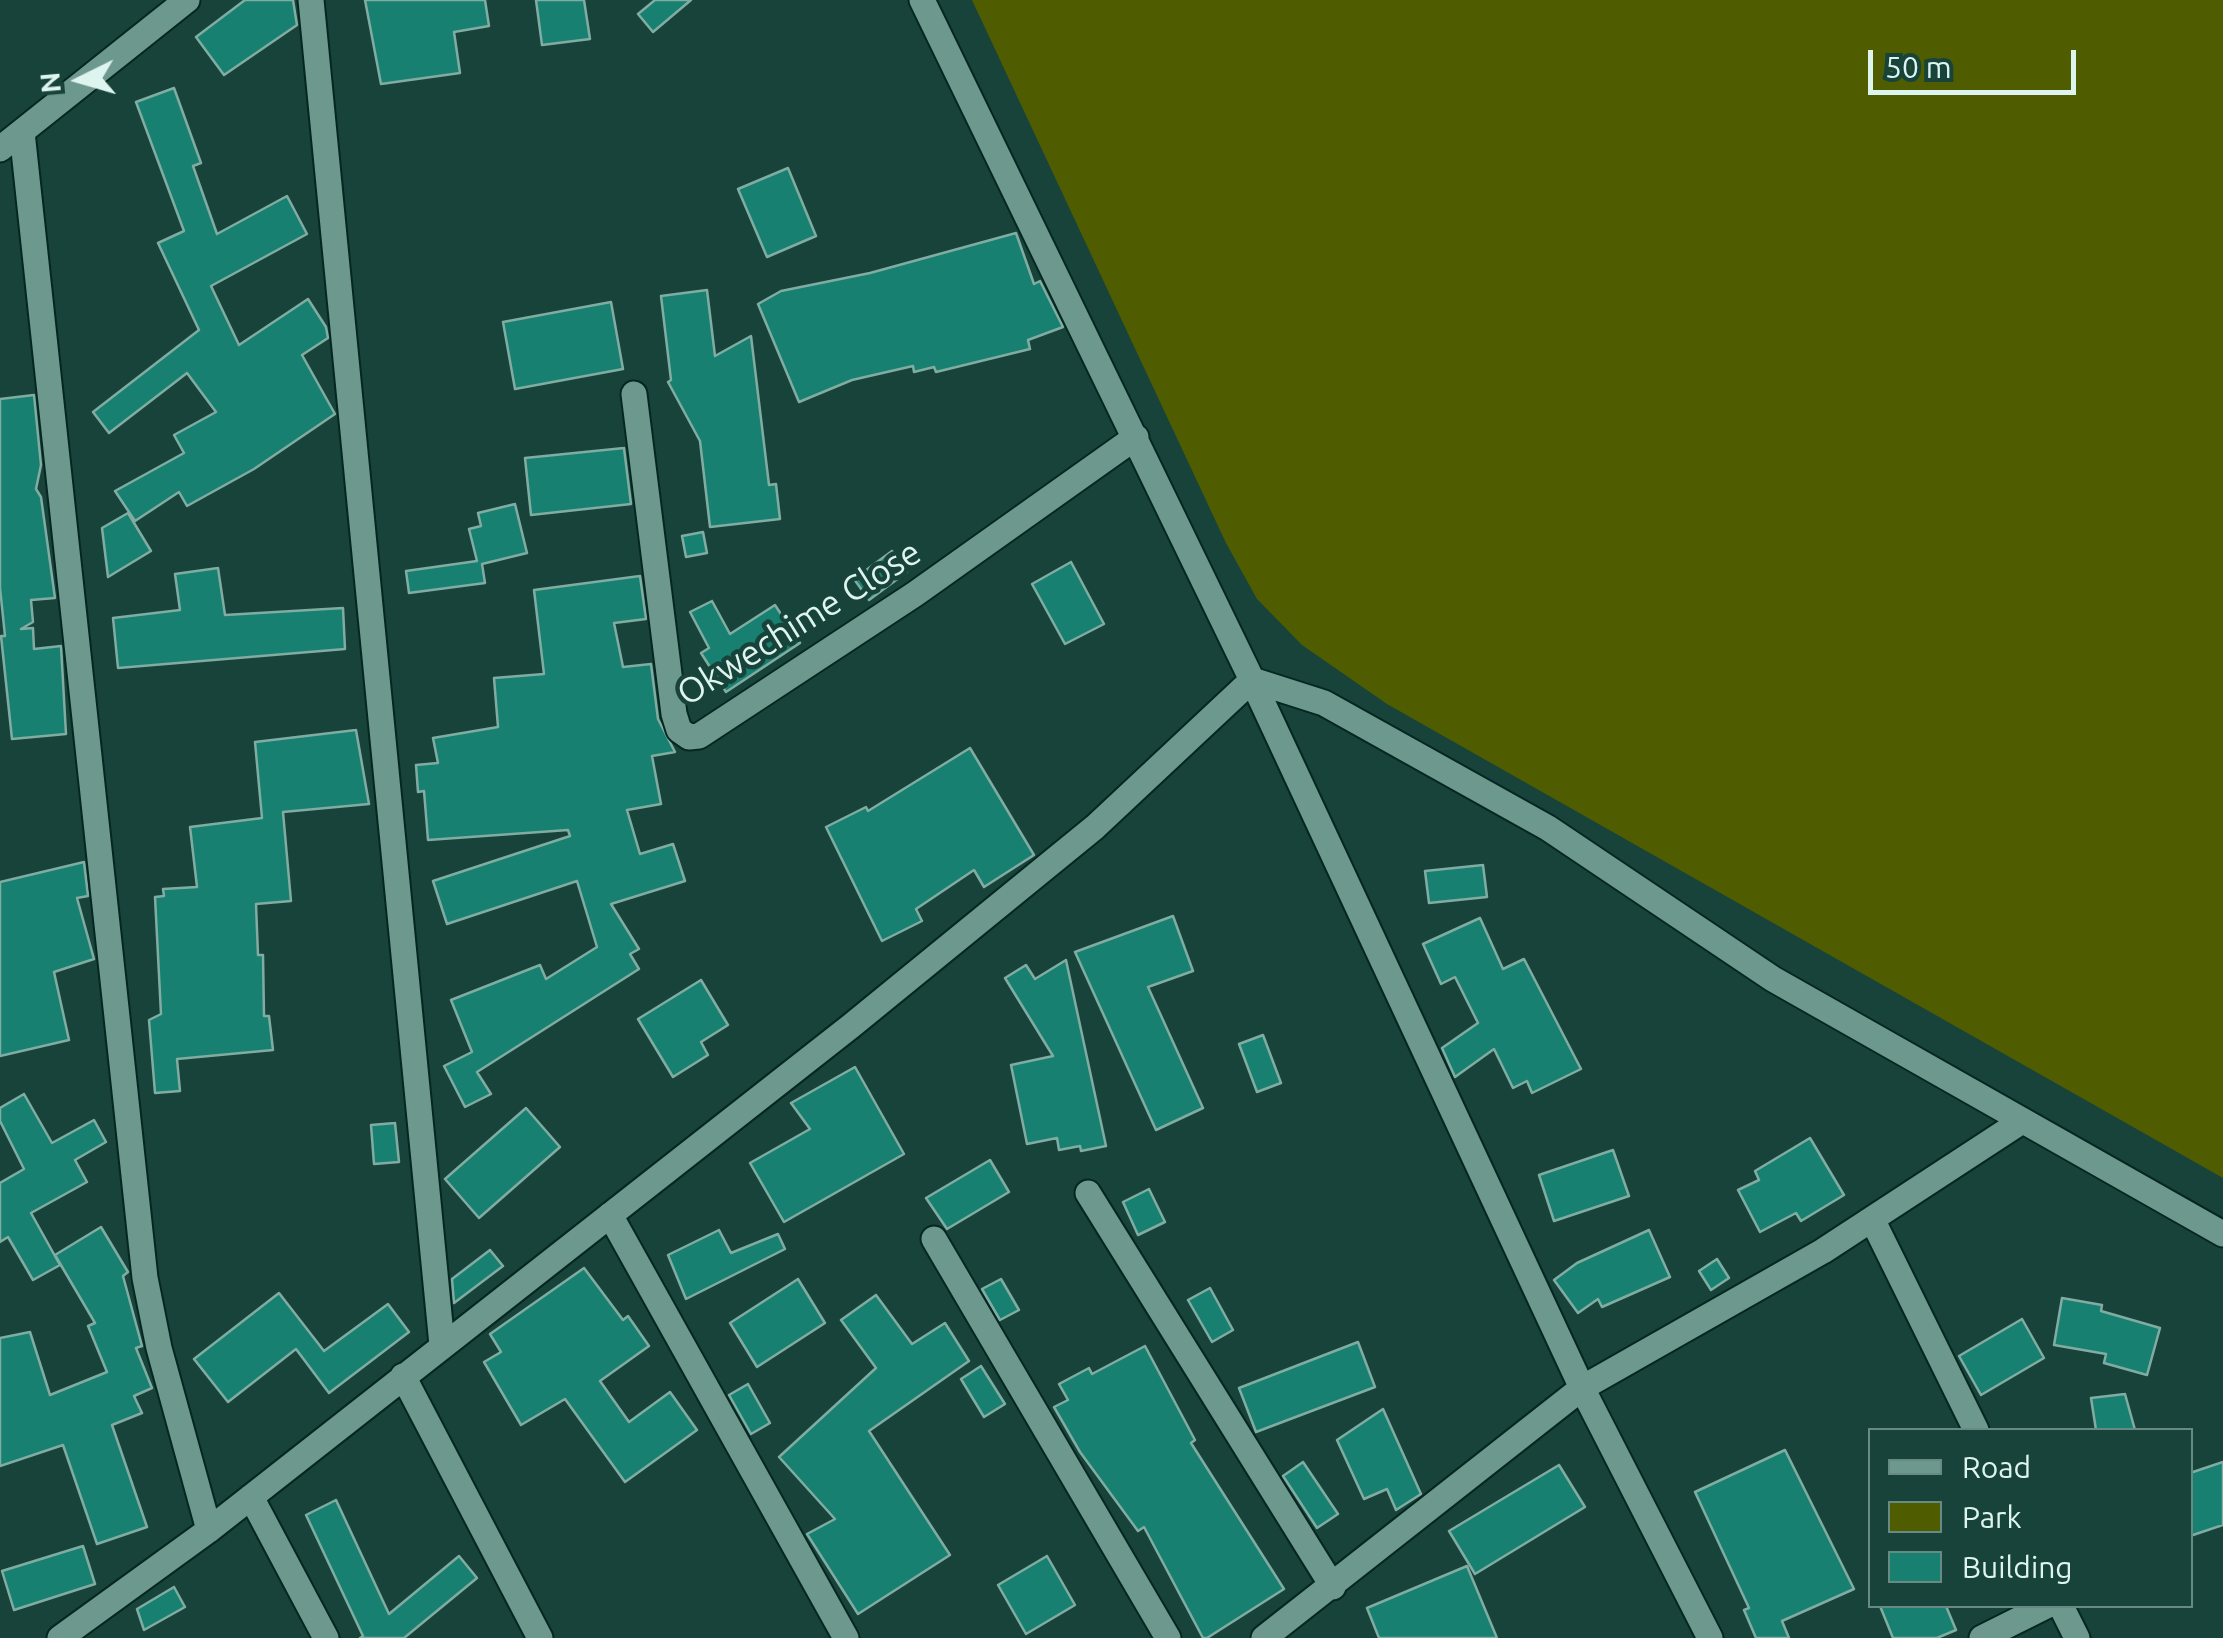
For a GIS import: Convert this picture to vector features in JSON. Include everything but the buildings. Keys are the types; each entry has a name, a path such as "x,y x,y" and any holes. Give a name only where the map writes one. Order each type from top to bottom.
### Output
{"street":[{"path":"0,149 187,0"},
{"path":"311,0 442,1345"},
{"path":"922,0 1252,680 1582,1388 1710,1638"},
{"path":"22,132 145,1278 159,1348 210,1530"},
{"name":"Okwechime Close","path":"634,394 674,714 679,730 688,737 698,736 914,594 1136,438"},
{"path":"1252,680 1324,704 1548,828 1773,980 2223,1234"},
{"path":"60,1638 210,1530 1096,827 1252,680"},
{"path":"1264,1638 1582,1388 1872,1219 2022,1121"},
{"path":"1088,1193 1333,1587"},
{"path":"610,1215 846,1638"},
{"path":"1872,1219 1975,1428"},
{"path":"934,1239 1168,1638"},
{"path":"403,1376 540,1638"},
{"path":"251,1497 326,1638"},
{"path":"1982,1638 2042,1608"},
{"path":"2062,1608 2078,1638"}],"green space":[{"path":"972,0 2223,0 2223,1178 1387,704 1302,645 1257,599 1226,543"}]}
